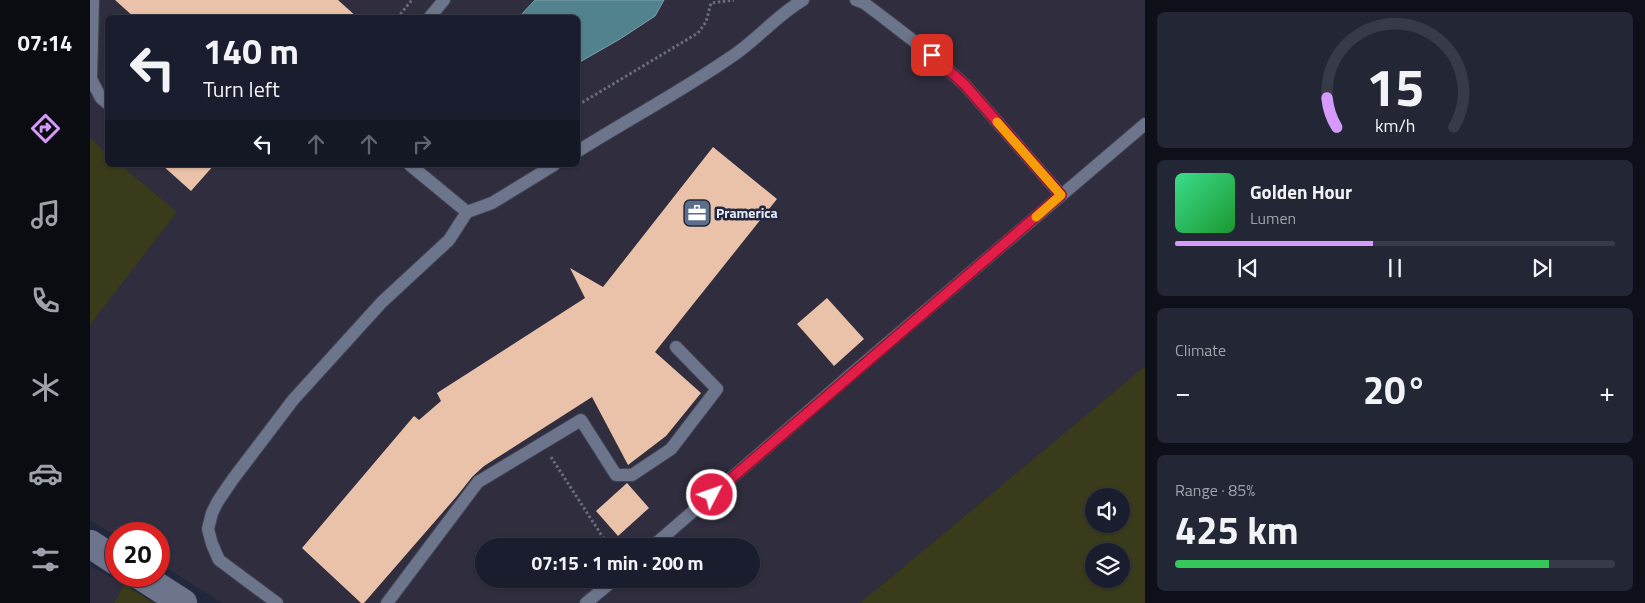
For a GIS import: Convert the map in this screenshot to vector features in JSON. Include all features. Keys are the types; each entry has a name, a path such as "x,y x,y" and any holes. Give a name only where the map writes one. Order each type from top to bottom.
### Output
{"street":[{"path":"90,544 105,554"},
{"path":"158,587 183,603"}],"lane":[{"path":"93,0 91,79 101,98 105,101"},
{"path":"432,15 444,0"},
{"path":"580,149 733,56 803,0"},
{"path":"856,0 864,3 932,55 965,85 1061,195"},
{"path":"662,538 844,380 1145,124"},
{"path":"412,167 467,212"},
{"path":"277,603 219,560 212,544 208,529 212,513 233,479 293,400 382,302 449,240 467,212 492,203 551,167"},
{"path":"387,603 478,482 581,420 616,475 632,474 671,449 717,389 676,347"},
{"path":"586,603 604,588"}],"path":[{"path":"400,15 412,0"},
{"path":"580,104 698,33 706,22 711,3 734,0"},
{"path":"542,443 603,538"}],"shaded area":[{"path":"90,0 1145,0 1145,366 860,603 222,603 170,570 170,522 105,522 105,529 90,520 90,325 177,212 123,167 580,167 580,15 105,15 105,151 90,138"},
{"path":"535,0 664,0 655,16 580,62 580,15 521,15"},
{"path":"90,138 105,151 105,167 123,167 177,212 90,325"},
{"path":"1145,366 1145,603 860,603"},
{"path":"90,566 105,574 105,587 122,587 114,603 90,603"},
{"path":"122,587 129,587 154,603 114,603"}],"building":[{"path":"115,0 338,0 355,15 132,15"},
{"path":"713,147 777,199 655,352 701,393 666,436 628,465 592,397 484,466 472,477 364,603 361,603 302,548 414,416 419,420 441,401 437,393 585,298 570,268 603,287"},
{"path":"164,167 212,167 191,191"},
{"path":"827,298 864,339 834,366 797,324"},
{"path":"627,483 649,508 618,536 596,511"}],"slow traffic":[{"path":"997,122 1061,195 1036,217"}],"place":[{"name":"Pramerica","path":"697,213"}],"route":[{"path":"712,495 1061,195 965,85 932,55"}]}
